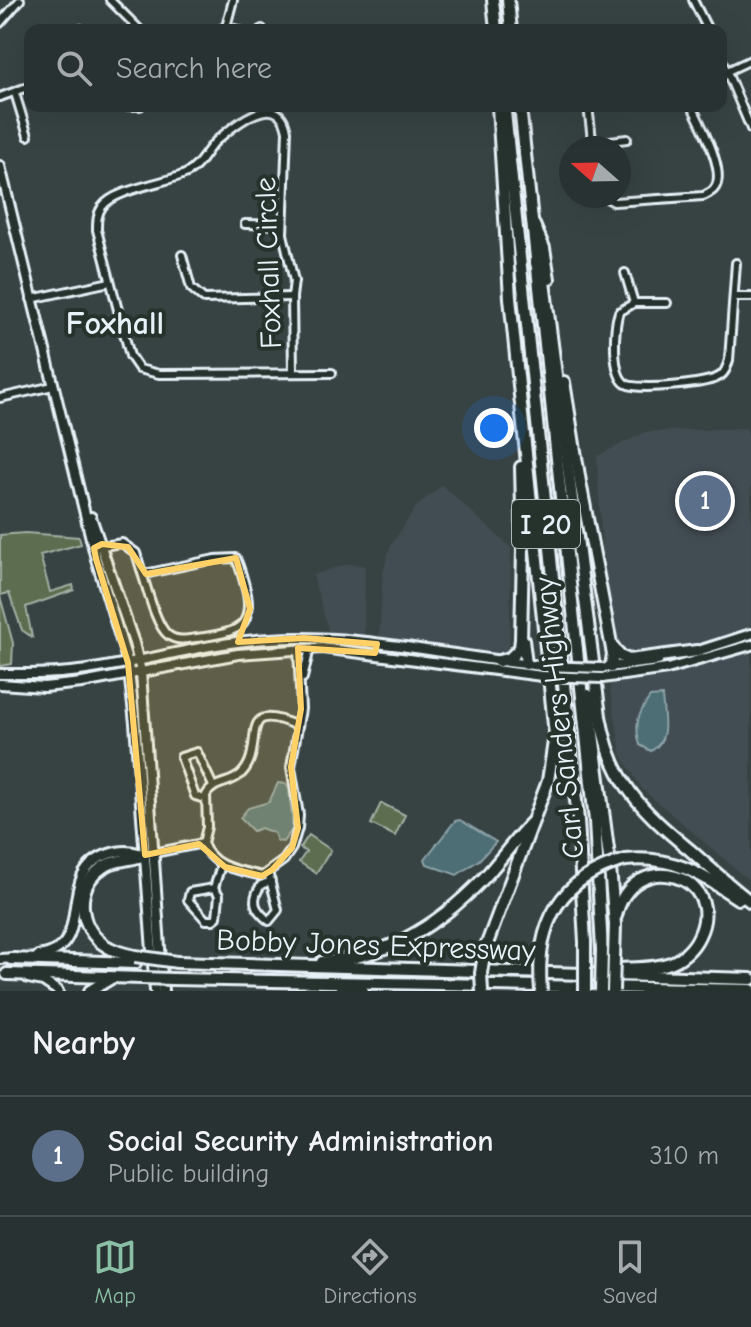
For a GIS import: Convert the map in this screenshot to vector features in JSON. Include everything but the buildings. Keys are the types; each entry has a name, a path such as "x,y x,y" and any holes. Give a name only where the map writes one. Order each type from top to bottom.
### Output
{"highway":[{"path":"493,0 495,24"},
{"path":"508,0 510,24"},
{"path":"482,991 485,949 536,818 552,765 554,722 510,298 498,112"},
{"name":"Carl Sanders Highway","path":"505,112 578,820 585,991"},
{"name":"Carl Sanders Highway","path":"521,112 597,845 601,991"},
{"path":"530,217 544,248 580,482 613,654 605,672"},
{"path":"535,261 543,274 600,716 608,753 621,781 645,812 751,904"},
{"path":"499,661 510,658 520,648 523,550 519,430 522,416"},
{"path":"568,570 577,602 609,857 615,925 613,991"},
{"path":"522,586 528,669"},
{"path":"611,643 617,653 629,660 697,651"},
{"path":"289,966 337,961 379,951 420,932 443,916 482,880 536,818"},
{"path":"135,959 109,949 96,939 83,916 83,899 91,877 104,866 149,854"},
{"path":"541,991 541,944 552,913 569,890 599,869 626,860 659,860 684,866 751,904"},
{"path":"520,972 651,967 672,962 696,943 703,925 703,907 698,893 686,881 672,875 654,875 636,883 626,893 619,905 615,925"},
{"path":"5,959 135,959"},
{"name":"Bobby Jones Expressway","path":"135,959 751,979"},
{"path":"675,977 751,973"},
{"name":"Bobby Jones Expressway","path":"4,974 751,990"},
{"path":"90,991 113,977"},
{"path":"316,983 363,991"},
{"path":"717,989 733,991"}],"main road":[{"path":"0,166 81,490 141,672 155,991"},
{"path":"98,546 128,663 163,991"},
{"path":"605,672 697,651 751,634"},
{"path":"0,674 44,675 235,643 304,638 542,671 605,672 667,669 751,645"},
{"path":"0,684 44,687 129,675 238,654 310,648 376,648 499,661 528,669"},
{"path":"5,959 46,955 64,945 73,928 78,883 86,870 97,861 118,852 149,854"},
{"path":"4,974 43,981 58,991"}],"street":[{"path":"0,23 20,0"},
{"path":"110,0 134,24"},
{"path":"227,24 233,0"},
{"path":"693,0 705,24"},
{"path":"727,72 751,60"},
{"path":"727,79 751,129"},
{"path":"0,97 24,89"},
{"path":"15,93 28,136"},
{"name":"Foxhall Circle","path":"258,112 215,142 191,172 117,196 103,204 97,216 97,230 130,356 139,369 159,374 332,373"},
{"name":"Foxhall Circle","path":"268,112 277,113 285,120 287,149 283,225 294,281 293,373"},
{"path":"589,112 592,136"},
{"path":"631,201 703,196 713,190 717,182 717,164 695,112"},
{"path":"245,224 283,225"},
{"path":"182,255 191,288 204,299 292,297"},
{"path":"667,303 634,303 619,312 614,326 617,366 624,383 640,387 711,381 724,375 729,360 736,263"},
{"path":"625,273 634,303"},
{"path":"31,299 110,282"},
{"path":"734,297 751,297"},
{"path":"0,398 53,386"},
{"path":"98,546 122,543 136,553 142,573 155,612 163,631 169,636 180,640 232,631 246,621 250,609 236,558 142,573"},
{"path":"232,631 235,643"},
{"path":"301,685 310,648"},
{"path":"297,726 272,716 263,717 257,724 245,770 236,778 213,786 205,799 207,827 203,843 206,852 221,865 262,876 284,860 292,848 299,815 291,767 301,709 298,649"},
{"path":"205,799 195,796 181,757 197,752 213,786"},
{"path":"149,854 203,843"},
{"path":"214,888 221,865"},
{"path":"268,872 271,881 278,910 269,921 255,907 254,897 261,885 271,881"},
{"path":"214,888 219,895 217,917 206,920 188,900 188,895 214,888"}],"highlighted area":[{"path":"102,544 128,547 146,574 236,558 250,609 238,642 304,638 377,644 375,653 298,648 301,709 291,767 298,828 292,848 272,870 262,876 225,867 199,844 145,855 128,663 96,559 94,548"}],"shaded area":[{"path":"746,428 751,442 751,882 642,789 622,756 610,690 597,456 646,432"},
{"path":"442,485 511,548 509,657 502,659 379,642 383,573 390,547 416,507"},
{"path":"348,564 365,566 364,638 330,636 313,575"}],"green space":[{"path":"25,533 79,537 81,544 40,555 50,592 73,585 74,590 26,607 32,637 22,630 9,593 0,595 0,535"},
{"path":"0,596 13,643 12,664 0,666"},
{"path":"381,803 405,815 395,836 371,824"},
{"path":"309,835 331,850 316,873 299,862 306,852 300,848"}],"water":[{"path":"662,696 664,734 651,751 640,745 638,720 650,697"},
{"path":"278,783 286,784 289,789 293,828 283,842 277,841 274,833 261,828 253,831 240,818 248,808 269,802"},
{"path":"460,820 496,842 479,860 457,875 427,864 425,859 455,821"}],"place":[{"name":"Social Security Administration","path":"705,501"}],"district":[{"name":"Foxhall","path":"115,323"}]}
